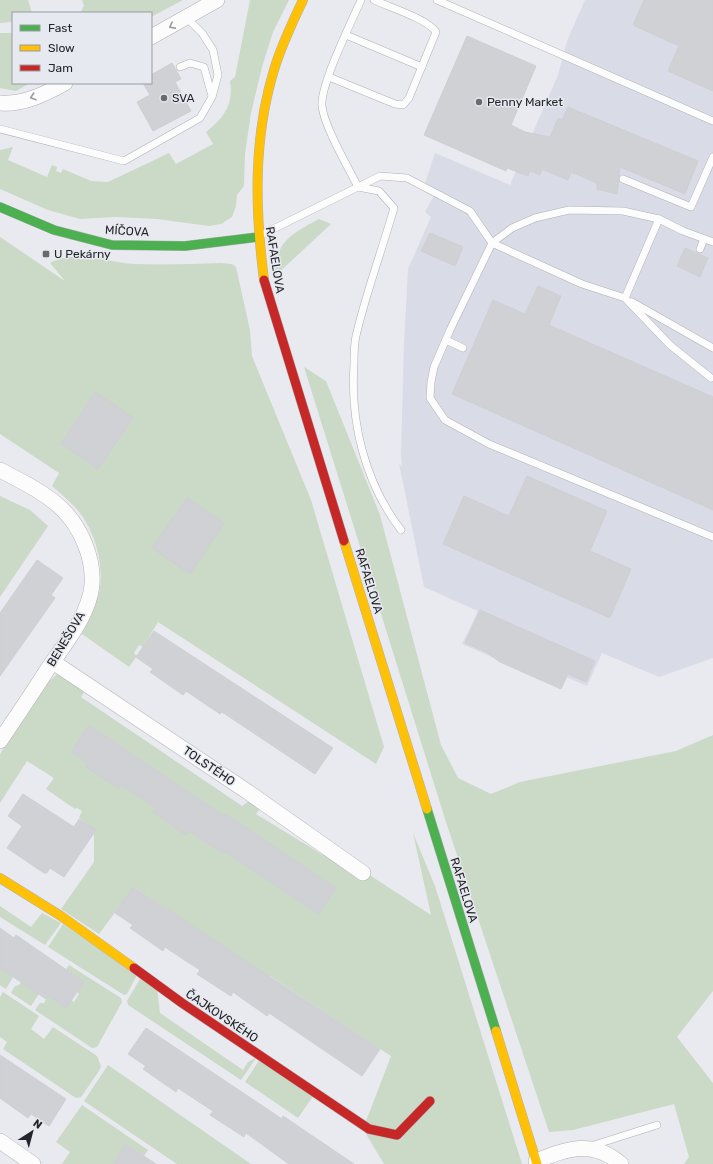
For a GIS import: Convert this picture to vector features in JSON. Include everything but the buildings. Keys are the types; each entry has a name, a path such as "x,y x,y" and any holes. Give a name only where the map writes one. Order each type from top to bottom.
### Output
{"main road":[{"name":"RAFAELOVA","path":"303,0 287,32 274,68 261,118 256,191 258,237 264,284 536,1163"},
{"name":"MÍČOVA","path":"0,207 26,220 68,234 111,245 172,245 233,242 258,237"},
{"name":"ČAJKOVSKÉHO","path":"0,878 61,916 182,1004 369,1129 397,1135 430,1101"}],"street":[{"path":"152,36 217,0"},
{"path":"0,103 12,104 45,94 63,84"},
{"name":"BENEŠOVA","path":"0,470 35,489 62,508 73,522 88,551 91,564 92,586 84,613 0,741"},
{"name":"TOLSTÉHO","path":"53,662 248,792 363,873"},
{"path":"0,1141 33,1164"},
{"path":"536,1163 567,1150 585,1148 609,1155 621,1164"}],"lane":[{"path":"358,187 328,125 322,106 324,88 361,0"},
{"path":"329,77 395,104 403,105 409,98 436,32 433,27 374,0"},
{"path":"437,0 713,121"},
{"path":"0,129 124,161 200,118 212,97 218,75 213,50 202,33 187,18"},
{"path":"346,35 422,67"},
{"path":"180,67 190,63 204,67 212,97"},
{"path":"623,179 690,207 713,157"},
{"path":"258,237 380,176 406,178 470,211 492,243 582,284 625,298 713,348"},
{"path":"358,187 379,191 394,208 355,338 352,381 356,422 369,476 388,513 401,530"},
{"path":"713,242 683,231 659,218 623,211 569,210 535,218 512,228 492,243 434,367 430,398 445,420 489,444 713,537"},
{"path":"625,298 659,218"},
{"path":"700,249 704,239"},
{"path":"625,298 670,345 711,378"},
{"path":"446,340 463,348"},
{"path":"585,1148 657,1125"}],"shaded area":[{"path":"585,0 713,0 713,658 659,677 602,653 587,686 509,652 503,662 462,644 478,611 424,587 399,463 402,467 404,343 408,269 431,217 425,212 437,190 425,183 435,153 510,185 558,75 567,41"}],"green space":[{"path":"0,0 28,0 32,12 12,12 12,22 0,23"},
{"path":"82,0 183,0 152,16 152,12 81,12 84,6"},
{"path":"250,0 289,0 273,32 262,67 251,113 245,154 244,186 237,195 236,206 232,217 221,224 209,226 157,219 116,217 80,219 48,210 0,189 0,150 13,147 8,160 47,177 52,165 57,167 56,171 61,173 63,169 91,181 108,182 169,153 176,164 213,144 206,132 223,116 229,104 231,89 230,81 235,77"},
{"path":"0,33 12,33 12,84 28,84 16,91 0,88"},
{"path":"319,219 331,224 275,276 278,255 287,240 293,234"},
{"path":"0,237 65,281 50,263 60,259 81,257 135,264 221,263 232,264 236,267 250,330 252,356 311,500 384,747 376,764 158,622 143,647 139,645 134,653 137,656 129,667 82,634 95,606 100,588 100,566 96,544 86,522 80,513 52,486 59,473 0,434"},
{"path":"304,367 326,381 380,515 441,745 458,778 491,794 520,782 676,751 713,735 713,991 677,1037 713,1083 713,1164 684,1164 689,1157 674,1104 573,1130 549,1132 445,819"},
{"path":"0,496 30,510 48,526 0,597"},
{"path":"60,672 92,679 81,697 242,806 260,793 269,799 256,814 323,855 328,848 431,915 413,833 435,886 522,1164 384,1164 363,1129 391,1056 270,976 269,978 134,887 99,934 61,909 94,862 94,829 79,818 82,811 77,808 75,809 46,789 54,778 27,761 0,803 0,754 47,683"},
{"path":"0,906 31,927 42,913 61,923 45,945 0,917"},
{"path":"63,924 137,975 127,994 124,995 48,947"},
{"path":"0,963 15,974 6,989 0,985"},
{"path":"69,965 121,998 122,1002 97,1047 92,1048 35,1010 40,1003 44,1003 48,996 66,1008 71,1000 74,1002 79,994 77,992 84,982 66,969"},
{"path":"141,977 157,988 160,1013 243,1070 248,1062 256,1058 241,1080 128,1005 127,1001"},
{"path":"23,979 41,991 31,1006 11,993 15,986 19,985"},
{"path":"3,992 39,1016 31,1029 44,1039 53,1027 97,1056 101,1066 81,1097 76,1098 3,1049 7,1042 0,1037 0,997"},
{"path":"260,1059 314,1095 298,1118 245,1082"},
{"path":"108,1065 251,1164 177,1164 84,1101"},
{"path":"82,1105 148,1150 144,1156 126,1144 113,1164 62,1164 70,1152 56,1142"}],"traffic: fast":[{"path":"0,207 54,230 112,245 185,246 258,237"},
{"path":"427,809 496,1031"}],"traffic: slow":[{"path":"264,280 258,201 259,148 262,122 267,96 277,61 303,0"},
{"path":"344,541 427,809"},
{"path":"0,878 61,916 134,968"},
{"path":"496,1031 537,1164"}],"traffic: jam":[{"path":"264,280 344,541"},
{"path":"134,968 182,1003 369,1129 397,1135 430,1101"}],"place":[{"name":"SVA","path":"164,98"},
{"name":"Penny Market","path":"479,102"},
{"name":"U Pekárny","path":"46,254"}]}
